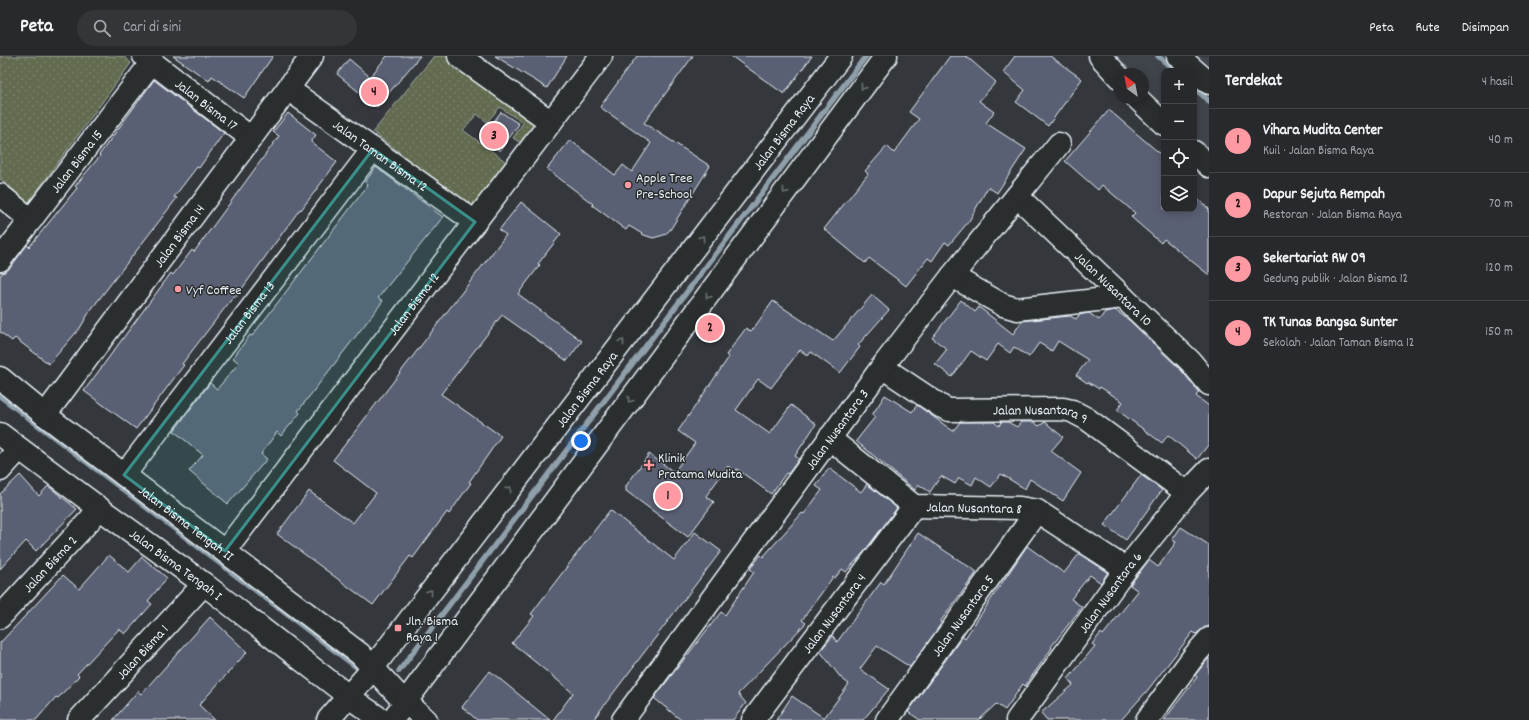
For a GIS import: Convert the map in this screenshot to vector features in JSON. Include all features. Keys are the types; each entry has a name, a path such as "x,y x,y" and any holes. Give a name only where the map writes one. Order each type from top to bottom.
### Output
{"street":[{"name":"Jalan Bisma 14","path":"45,415 312,56"},
{"path":"459,56 551,122"},
{"name":"Jalan Bisma 12","path":"225,551 601,56"},
{"name":"Jalan Bisma Raya","path":"328,720 362,682 841,56"},
{"path":"401,708 886,56"},
{"path":"1100,56 1113,70"},
{"path":"1178,56 1209,83"},
{"name":"Jalan Bisma 17","path":"148,59 251,138"},
{"name":"Jalan Bisma 15","path":"0,260 31,220 148,59"},
{"name":"Jalan Taman Bisma 12","path":"288,89 475,222"},
{"path":"1143,104 1161,121"},
{"name":"Jalan Nusantara 3","path":"630,717 829,438 882,367 952,276 1059,144"},
{"name":"Jalan Bisma 13","path":"124,475 373,149"},
{"path":"1197,155 1209,166"},
{"path":"0,195 31,220"},
{"name":"Jalan Nusantara 10","path":"1017,196 1190,361 1209,384"},
{"path":"952,276 1003,305 1017,308 1122,297"},
{"name":"Jalan Nusantara 9","path":"882,367 942,407 949,410 1063,409 1072,411 1087,419 1187,493"},
{"name":"Jalan Bisma Tengah II","path":"0,378 45,415 360,654 362,682"},
{"name":"Jalan Bisma Tengah I","path":"0,434 204,584 362,682"},
{"name":"Jalan Nusantara 8","path":"829,438 914,506 1020,508 1037,511 1126,568"},
{"path":"0,470 19,448"},
{"name":"Jalan Nusantara 6","path":"1016,720 1126,568 1187,493 1209,470"},
{"name":"Jalan Nusantara 4","path":"753,720 914,506"},
{"name":"Jalan Bisma 2","path":"0,617 89,521 99,508"},
{"name":"Jalan Nusantara 5","path":"887,720 1037,511"},
{"name":"Jalan Bisma 1","path":"79,720 204,584"},
{"path":"1147,720 1194,656 1209,640"},
{"path":"362,682 401,708 426,720"},
{"path":"362,682 382,720"}],"highlighted area":[{"path":"373,149 475,222 225,551 124,475"}],"shaded area":[{"path":"1099,56 1209,56 1209,166 1197,155 1197,68 1161,68 1161,120 1148,104 1149,68 1113,69"}],"green space":[{"path":"0,56 123,56 131,63 28,203 0,179"},
{"path":"434,56 454,56 545,121 527,147 513,138 523,123 500,107 487,122 477,114 463,130 513,167 478,214 373,132"}],"building":[{"path":"173,56 273,56 244,98 212,76 209,81"},
{"path":"387,56 420,56 377,107 337,74 349,59 370,77"},
{"path":"495,56 567,56 547,88"},
{"path":"637,56 693,56 644,123 710,166 670,230 664,235 653,238 644,235 629,226 626,230 547,169 570,140 615,175 623,165 632,172 651,143 600,107"},
{"path":"731,56 812,56 784,94"},
{"path":"950,56 966,56 996,82 979,101 994,112 986,123 1026,149 997,193 988,187 969,221 949,245 945,242 932,261 928,258 906,286 869,258 865,263 824,229 868,174 865,171 887,146 894,153 919,119 909,112"},
{"path":"1015,56 1050,56 1082,79 1048,126 1016,102 1025,90 1003,72"},
{"path":"154,80 224,133 199,168 197,167 174,197 177,198 90,311 80,328 49,364 15,338 12,341 0,332 0,275 10,268 27,245 29,247 77,188 75,186 100,156 99,155"},
{"path":"1109,110 1161,154 1161,212 1197,212 1197,199 1209,209 1209,275 1164,239 1161,243 1131,217 1135,213 1102,185 1098,190 1065,161"},
{"path":"501,112 519,124 500,151 481,138"},
{"path":"288,113 316,135 311,142 337,162 301,210 300,209 236,297 234,296 182,364 184,365 136,429 84,391 171,273 173,275 192,250 194,252 279,136 273,132"},
{"path":"376,167 443,217 378,298 383,301 298,411 300,413 281,436 277,432 261,454 267,459 228,504 189,471 203,455 174,431 210,383 217,389 239,363 233,358 250,335 252,336 368,185 365,182"},
{"path":"521,202 561,234 538,264 540,265 518,294 582,341 567,361 502,315 441,394 501,436 449,514 447,512 413,558 410,556 373,605 277,534 309,491 353,523 376,493 333,460 506,235 499,230"},
{"path":"872,295 889,310 858,345 860,347 840,373 811,352 808,356 800,350 771,388 758,379 736,410 770,434 791,405 816,424 795,456 799,459 788,474 786,473 771,494 737,469 735,472 728,466 706,496 714,502 688,537 626,491 626,486 649,454 674,472 695,443 678,431 729,357 726,355 746,328 751,332 773,301 833,341"},
{"path":"961,300 975,312 979,307 1013,334 1022,321 1070,316 1076,319 1079,315 1089,313 1099,320 1105,312 1115,310 1129,320 1181,370 1199,392 1196,396 1209,406 1209,444 1197,459 1168,435 1162,443 1117,410 1123,402 1100,387 1099,389 1088,382 1087,383 1076,375 1088,360 1058,341 1052,351 1039,343 1029,357 1014,347 1010,353 998,344 986,361 971,351 952,377 935,364 947,349 932,338"},
{"path":"885,395 912,412 917,405 953,431 960,422 994,422 999,426 1001,422 1008,422 1017,427 1021,422 1034,422 1039,426 1045,422 1063,437 1051,451 1081,473 1063,501 1030,479 1025,489 1001,474 991,487 976,477 972,485 959,478 955,484 941,476 930,492 919,485 915,490 856,441 875,417 872,415"},
{"path":"829,468 861,492 867,484 897,508 864,552 846,572 842,569 835,578 833,577 802,620 806,623 738,694 746,703 733,720 681,720 654,698 721,612 725,615 754,572 750,569 761,555 763,557 802,513 804,514 822,490 816,486"},
{"path":"20,475 39,496 48,486 77,509 36,551 26,541 0,569 0,494"},
{"path":"1141,475 1162,490 1126,540 1104,525"},
{"path":"610,510 674,560 695,532 721,551 593,720 553,720 573,693 512,643 534,616 531,614"},
{"path":"1181,527 1209,545 1209,627 1205,627 1196,634 1193,632 1147,691 1121,720 1047,720 1041,713 1073,685 1068,679 1095,646 1092,644 1101,633 1103,635 1138,591 1130,585 1149,560 1158,567 1176,542 1172,540"},
{"path":"918,533 977,572 940,622 942,623 910,667 877,646 860,669 889,689 863,720 776,720 792,696 824,718 849,684 841,678 820,651 833,636 837,642 881,582 884,584"},
{"path":"1027,546 1064,573 1079,554 1108,572 1101,583 1090,575 1071,599 1082,607 1051,647 1052,648 1025,686 1023,684 1005,710 996,704 979,720 920,720 908,712 963,636 965,638"},
{"path":"109,555 129,572 142,557 167,578 148,601 152,604 125,634 119,629 77,674 79,676 58,698 56,697 36,720 0,720 0,643 63,575 79,589"},
{"path":"210,617 247,652 199,705 215,720 113,720 138,691 141,694"},
{"path":"1209,658 1209,720 1164,720 1197,677 1195,675"},
{"path":"490,671 550,720 477,720 462,707"}],"waterway":[{"path":"399,671 866,56"},
{"path":"1158,56 1172,68"},
{"path":"1197,91 1209,101"},
{"path":"0,396 363,672"}],"place":[{"name":"TK Tunas Bangsa Sunter","path":"374,92"},
{"name":"Sekertariat RW 09","path":"494,136"},
{"name":"Apple Tree Pre-School","path":"628,185"},
{"name":"Vyf Coffee","path":"178,289"},
{"name":"Dapur Sejuta Rempah","path":"710,328"},
{"name":"Klinik Pratama Mudita","path":"649,465"},
{"name":"Vihara Mudita Center","path":"668,496"},
{"name":"Jln. Bisma Raya 1","path":"398,628"}]}
